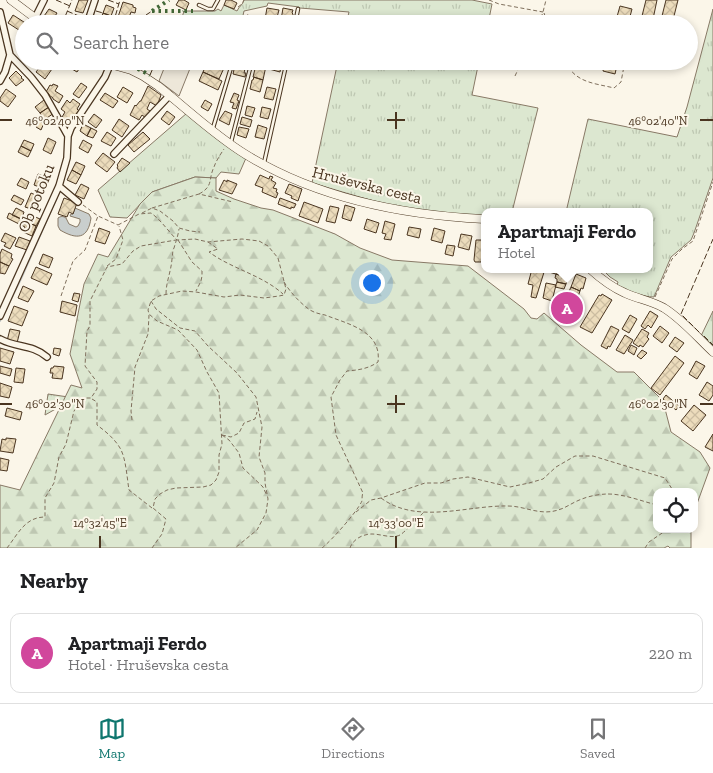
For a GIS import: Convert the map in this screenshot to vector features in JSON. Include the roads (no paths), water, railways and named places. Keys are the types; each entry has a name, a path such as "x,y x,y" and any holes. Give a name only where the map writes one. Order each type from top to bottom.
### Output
{"street":[{"path":"10,0 31,15"},
{"path":"36,15 44,0"},
{"path":"90,15 95,0"},
{"path":"0,12 10,55 0,82"},
{"path":"10,55 15,60"},
{"path":"24,70 45,95 68,136"},
{"name":"Ob potoku","path":"0,316 59,186 67,158 68,136 71,128 108,70"},
{"name":"Hruševska cesta","path":"130,70 154,83 212,130 250,157 311,186 384,207 438,216 481,219"},
{"path":"114,154 170,95"},
{"path":"59,186 78,202"},
{"path":"594,273 612,287 626,294 653,302 665,309 713,352"},
{"path":"0,339 40,351 47,357"}],"lane":[{"path":"199,5 208,9 213,8 218,0"},
{"path":"297,15 298,9"},
{"path":"212,130 230,70"},
{"path":"229,143 249,70"},
{"path":"264,165 284,70"}],"waterway":[{"path":"0,321 21,279 57,197"}],"place":[{"name":"Apartmaji Ferdo","path":"567,308"}]}
